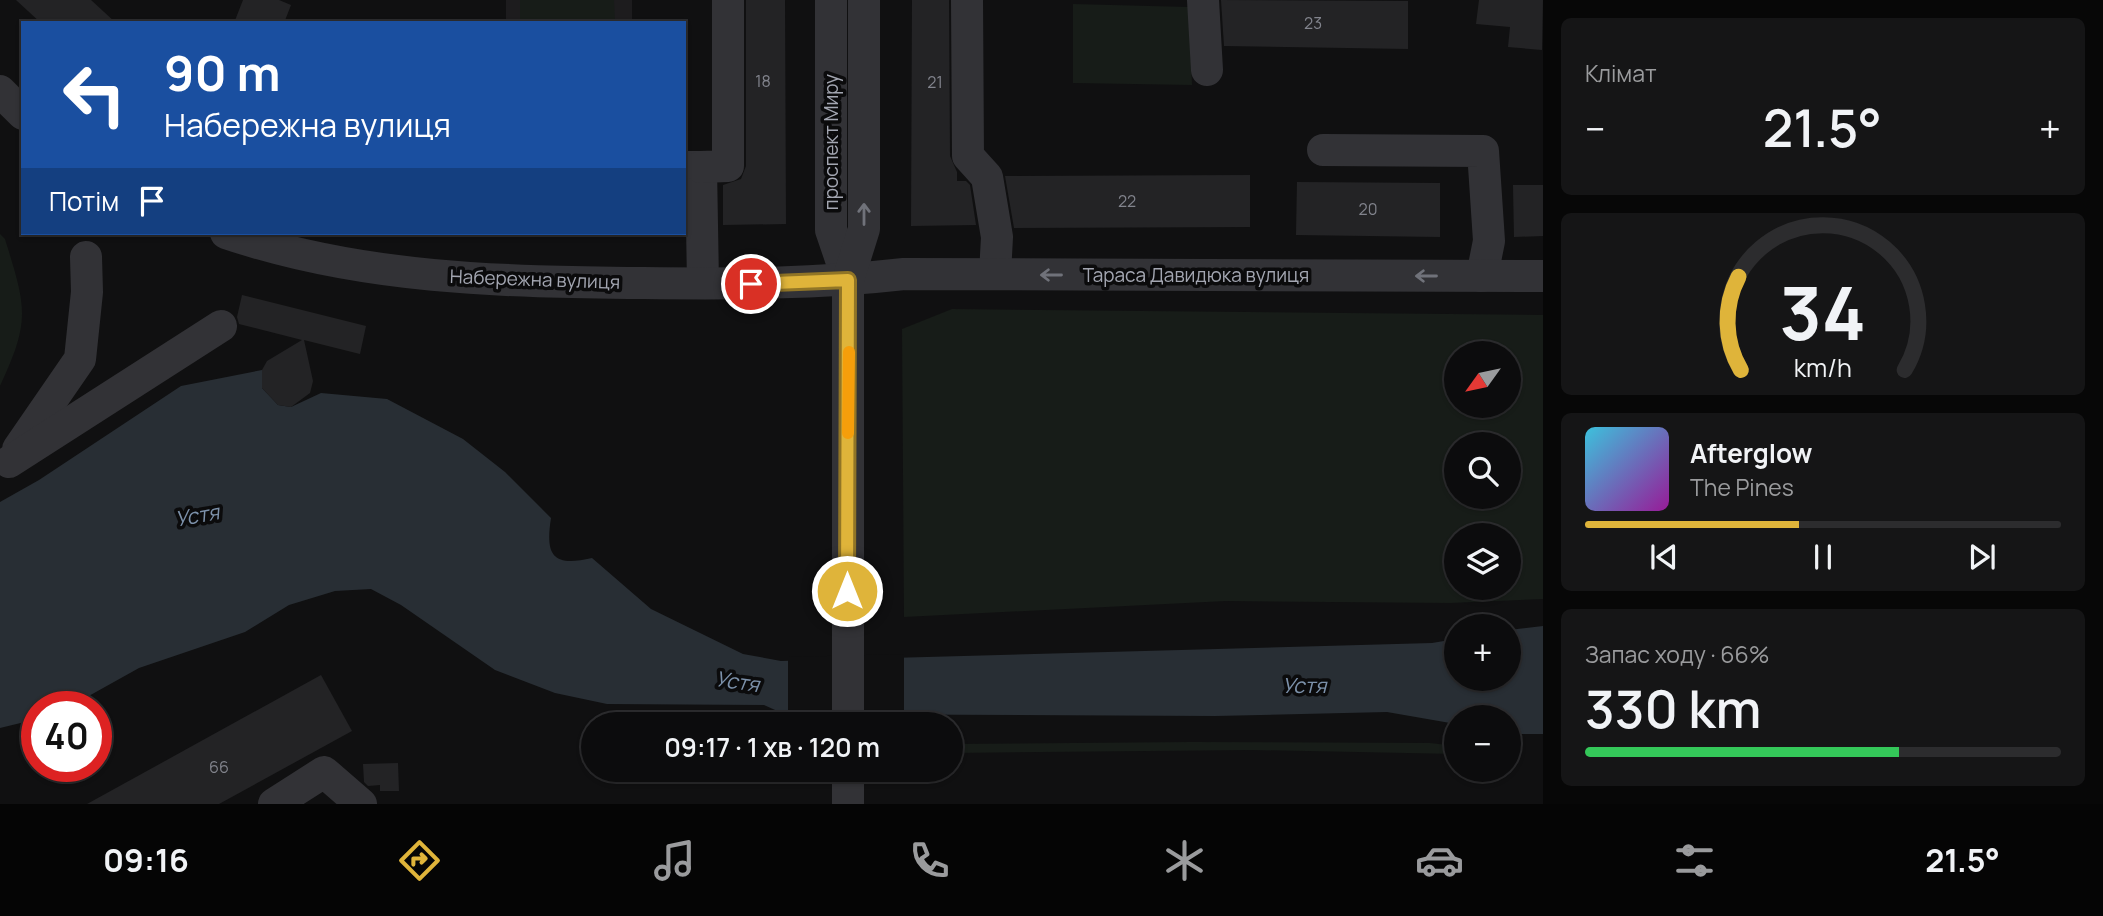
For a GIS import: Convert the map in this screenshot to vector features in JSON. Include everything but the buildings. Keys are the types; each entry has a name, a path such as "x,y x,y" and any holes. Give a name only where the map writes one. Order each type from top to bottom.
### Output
{"street":[{"path":"703,284 693,167 728,166 728,0"},
{"name":"проспект Миру","path":"831,0 831,230 848,280"},
{"name":"проспект Миру","path":"848,712 848,280 864,229 864,0"},
{"path":"967,0 968,156 987,177 997,237 995,274"},
{"path":"1203,0 1207,70"},
{"path":"0,92 21,112"},
{"path":"1323,150 1483,152 1489,241 1482,276"},
{"name":"Набережна вулиця","path":"232,235 268,247 381,271 538,283 703,284 848,280"},
{"path":"4,464 80,359 87,292 86,257"},
{"name":"Тараса Давидюка вулиця","path":"848,280 904,274 1543,276"},
{"path":"4,464 221,326"},
{"path":"274,804 324,772 361,804"},
{"path":"848,782 848,804"}],"shaded area":[{"path":"506,0 632,0 632,21 506,21"},
{"path":"520,0 614,0 615,21 520,21"},
{"path":"1073,4 1189,7 1192,85 1073,83"},
{"path":"0,234 5,239 17,281 22,313 17,345 0,386"},
{"path":"952,309 1543,315 1543,599 1521,600 1521,523 1444,523 1444,600 1520,600 1450,603 1226,601 904,617 902,329"},
{"path":"1430,743 1444,745 1444,754 1251,750 963,753 963,744"}],"water":[{"name":"Устя","path":"262,370 262,388 278,405 291,407 321,393 387,399 463,439 505,472 551,518 549,542 555,556 568,561 592,558 651,609 743,654 781,661 1444,641 1444,691 1521,691 1521,629 1543,626 1543,734 1521,734 1521,705 1444,705 1444,722 1387,712 1215,716 963,715 963,712 780,712 764,705 607,704 555,693 495,670 401,605 371,589 335,591 289,605 245,632 139,668 98,691 21,691 21,723 0,728 0,502 39,480 181,386"}],"pier":[{"path":"904,654 904,712 788,712 788,657"}],"slow traffic":[{"path":"848,433 849,352"}],"route":[{"path":"751,284 848,280 847,591"}]}
